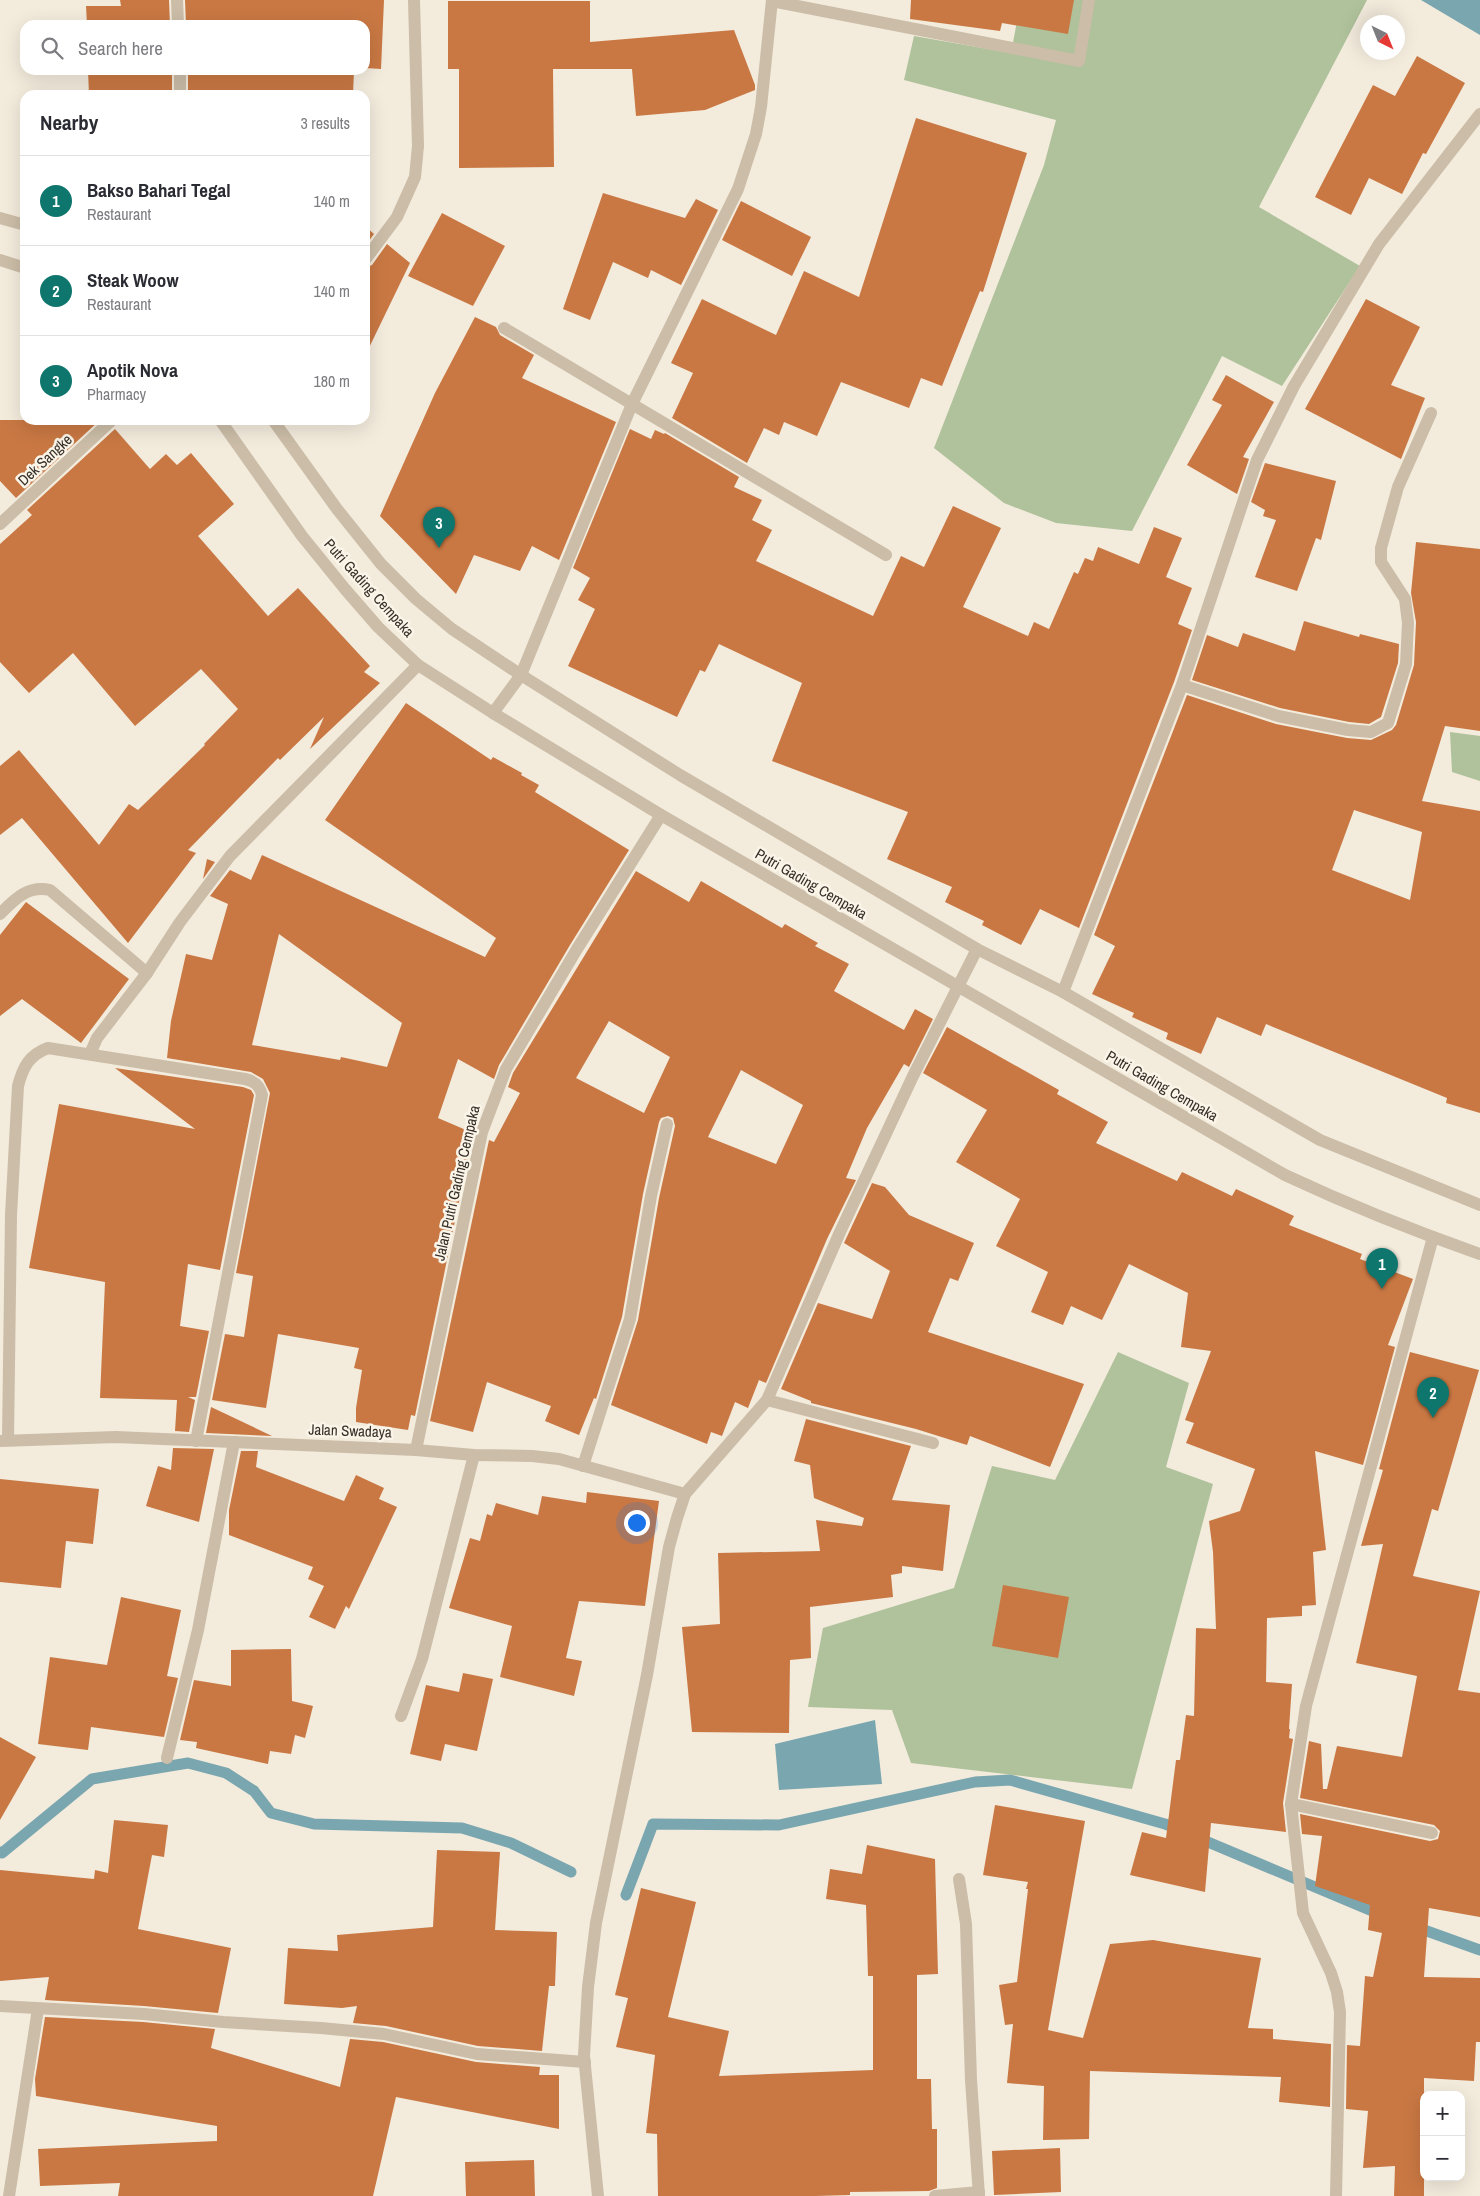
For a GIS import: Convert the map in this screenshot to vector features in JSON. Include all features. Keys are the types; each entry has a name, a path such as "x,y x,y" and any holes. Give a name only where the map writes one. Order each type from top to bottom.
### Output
{"street":[{"path":"177,0 178,20"},
{"path":"370,253 397,218 414,177 418,146 414,0"},
{"path":"493,713 521,675 632,404 738,189 756,134 761,107 772,0 1079,61 1089,0"},
{"path":"180,75 180,90"},
{"path":"1063,992 1182,685 1257,460 1294,386 1379,244 1480,114"},
{"path":"0,218 20,224"},
{"path":"0,260 20,266"},
{"path":"504,328 886,555"},
{"path":"1182,685 1278,716 1348,730 1371,732 1388,723 1406,664 1408,623 1405,599 1381,562 1381,548 1398,487 1431,413"},
{"name":"Dek Sangke","path":"0,524 107,425"},
{"name":"Putri Gading Cempaka","path":"224,425 302,536 378,627 418,665 661,815 1285,1175 1332,1197 1480,1254"},
{"name":"Putri Gading Cempaka","path":"277,425 337,509 381,564 416,599 452,629 521,675 680,774 977,949 1063,992 1320,1140 1480,1205"},
{"path":"90,1054 97,1038 147,973 180,922 230,856 418,665"},
{"name":"Jalan Putri Gading Cempaka","path":"416,1450 480,1141 490,1107 506,1069 577,949 661,815"},
{"path":"0,914 18,896 41,888 50,890 147,973"},
{"path":"598,2196 585,2062 588,1987 596,1923 647,1675 669,1547 685,1494 767,1400 844,1223 977,949"},
{"path":"4,1440 11,1215 18,1086 23,1068 31,1057 48,1048 245,1079 255,1083 260,1089 262,1095 196,1441"},
{"path":"583,1466 630,1320 651,1196 667,1124"},
{"path":"1336,2196 1340,2012 1337,1992 1330,1973 1303,1913 1291,1804 1306,1706 1433,1237"},
{"path":"767,1400 932,1443"},
{"name":"Jalan Swadaya","path":"4,1440 116,1437 416,1450 474,1455 532,1456 559,1459 685,1494"},
{"path":"167,1758 198,1630 234,1442"},
{"path":"401,1716 422,1658 474,1455"},
{"path":"1291,1804 1432,1833"},
{"path":"935,2196 979,2194 971,2080 966,1924 960,1879"},
{"path":"0,2006 144,2014 384,2034 477,2054 585,2062"},
{"path":"9,2196 38,2009"}],"green space":[{"path":"1021,0 1367,0 1259,207 1360,266 1282,386 1222,356 1132,531 1056,523 1004,503 934,448 1044,165 1056,120 904,80 914,36 1011,53"},
{"path":"1450,732 1480,736 1480,781 1452,772"},
{"path":"1118,1352 1189,1383 1166,1467 1213,1484 1132,1789 911,1763 892,1710 808,1707 823,1628 954,1588 992,1466 1055,1480"}],"water":[{"path":"1421,0 1480,0 1480,35"},
{"path":"875,1720 882,1784 779,1790 775,1744"}],"building":[{"path":"120,0 169,0 170,20 87,20 86,6 121,6"},
{"path":"185,0 384,0 381,69 370,68 370,20 186,20"},
{"path":"911,0 1074,0 1068,34 1002,23 1000,31 910,19"},
{"path":"448,1 590,1 590,42 734,30 755,85 755,90 705,110 636,116 632,69 553,69 554,167 459,168 459,69 448,69"},
{"path":"1417,56 1465,83 1426,154 1423,153 1402,194 1369,178 1351,215 1315,197 1373,85 1395,96"},
{"path":"88,75 172,75 172,90 89,90"},
{"path":"188,75 354,75 353,90 188,90"},
{"path":"916,118 1027,153 983,292 980,291 942,386 921,378 909,408 841,382 817,436 784,422 779,435 764,428 747,463 672,418 693,373 671,363 702,299 776,335 804,271 859,297"},
{"path":"603,193 685,218 696,199 718,210 681,285 651,270 648,278 613,262 590,320 563,309"},
{"path":"741,201 811,237 792,276 722,240"},
{"path":"442,213 505,246 473,306 408,276"},
{"path":"370,230 374,234 370,239"},
{"path":"387,244 410,263 370,346 370,266"},
{"path":"1366,299 1420,327 1391,385 1425,398 1401,459 1305,409"},
{"path":"475,317 496,327 500,335 534,355 522,378 616,422 559,560 532,546 520,571 474,555 456,594 380,516 435,393"},
{"path":"1226,375 1274,402 1243,457 1249,459 1237,494 1187,465 1222,405 1212,400"},
{"path":"0,420 20,420 20,425 95,425 16,498 0,481"},
{"path":"115,429 150,469 166,454 177,465 191,453 234,504 198,536 268,616 298,588 370,666 364,672 380,683 310,749 324,717 280,760 278,758 188,850 196,853 128,943 22,818 0,835 0,766 19,750 99,845 129,804 138,810 205,745 238,709 201,669 135,726 73,653 29,693 0,662 0,544 32,515 27,510"},
{"path":"630,429 651,439 655,430 665,433 739,477 734,487 762,500 752,520 772,530 756,561 873,616 901,556 924,567 953,506 1001,528 963,607 1028,636 1034,622 1049,629 1074,572 1078,574 1085,558 1093,561 1098,547 1139,564 1154,527 1182,538 1166,577 1192,588 1178,624 1192,630 1174,682 1079,928 1040,909 1021,945 982,925 984,921 945,902 952,887 887,859 908,812 772,761 802,683 719,644 705,672 700,670 677,717 568,666 595,609 578,600 590,578 573,568"},
{"path":"1265,463 1336,481 1321,540 1316,538 1297,591 1255,577 1276,520 1263,516 1265,510 1251,502"},
{"path":"1416,542 1480,549 1480,731 1445,726 1422,801 1480,811 1480,1113 1446,1103 1447,1098 1266,1024 1261,1036 1217,1017 1201,1054 1166,1039 1168,1033 1132,1017 1134,1013 1092,994 1115,946 1094,935 1187,695 1276,724 1347,738 1371,740 1392,730 1396,725 1414,665 1416,622 1411,593","holes":["1354,810 1422,832 1410,900 1332,870"]},
{"path":"1304,621 1359,637 1360,634 1399,644 1398,663 1381,717 1369,724 1349,722 1280,708 1192,680 1207,635 1238,647 1243,633 1295,651"},
{"path":"406,703 491,760 493,757 522,773 521,775 539,785 535,792 629,850 499,1065 494,1079 458,1059 438,1118 473,1133 415,1416 411,1415 408,1430 356,1422 356,1408 362,1370 354,1368 359,1348 278,1334 266,1408 212,1400 225,1334 244,1337 253,1276 236,1273 270,1093 263,1079 251,1072 167,1058 171,1021 186,954 212,960 228,904 210,896 230,870 251,880 262,855 485,957 496,938 325,820","holes":["279,934 402,1023 387,1067 341,1057 340,1060 252,1045"]},
{"path":"207,859 215,862 203,879"},
{"path":"636,871 689,902 701,881 782,928 785,924 818,943 815,946 849,964 834,991 904,1030 915,1009 933,1019 909,1067 904,1064 867,1128 846,1178 856,1180 827,1239 766,1383 759,1380 748,1408 735,1402 722,1436 711,1432 707,1444 611,1405 638,1320 659,1198 675,1126 673,1118 668,1116 661,1118 659,1122 643,1194 622,1317 596,1399 594,1398 579,1435 545,1421 551,1406 487,1382 473,1432 430,1421 489,1140 494,1142 520,1093 508,1087 513,1073","holes":["609,1021 670,1057 644,1113 576,1078","741,1070 803,1105 776,1164 708,1137"]},
{"path":"26,902 129,979 81,1043 22,999 0,1016 0,935"},
{"path":"947,1027 1059,1090 1057,1094 1108,1122 1096,1143 1177,1181 1182,1172 1232,1196 1236,1189 1294,1216 1289,1225 1362,1254 1360,1259 1413,1279 1388,1345 1395,1347 1363,1465 1315,1451 1326,1550 1313,1552 1316,1605 1302,1606 1302,1616 1267,1618 1266,1682 1292,1684 1289,1738 1293,1739 1283,1803 1286,1832 1211,1823 1205,1892 1130,1875 1142,1832 1166,1838 1176,1760 1180,1760 1186,1715 1194,1716 1196,1628 1216,1629 1213,1552 1209,1521 1240,1511 1255,1469 1186,1443 1194,1423 1185,1420 1211,1351 1181,1347 1188,1293 1129,1264 1102,1320 1071,1306 1063,1325 1031,1312 1048,1272 996,1246 1020,1199 956,1162 987,1110 923,1073"},
{"path":"115,1068 243,1087 251,1090 254,1095 220,1270 188,1264 180,1326 209,1331 196,1397 188,1397 195,1400 189,1432 175,1431 177,1400 100,1398 105,1282 29,1268 59,1104 195,1129"},
{"path":"872,1183 885,1187 909,1215 974,1243 958,1281 950,1278 928,1332 1084,1384 1050,1467 970,1436 967,1445 916,1429 811,1403 811,1401 781,1389 818,1303 872,1319 890,1271 844,1243"},
{"path":"1410,1352 1479,1370 1438,1511 1432,1509 1413,1576 1480,1591 1458,1690 1480,1693 1480,1917 1429,1908 1424,1977 1480,1978 1480,2042 1476,2042 1474,2081 1424,2078 1424,2091 1420,2091 1420,2181 1424,2181 1424,2196 1394,2196 1395,2166 1363,2168 1368,2111 1346,2109 1347,2045 1360,2046 1365,1976 1373,1977 1382,1933 1368,1930 1370,1905 1315,1886 1322,1836 1302,1834 1300,1814 1430,1841 1438,1839 1440,1831 1434,1825 1300,1798 1309,1741 1321,1744 1323,1789 1327,1789 1337,1746 1402,1757 1417,1676 1356,1663 1383,1544 1361,1546 1383,1470 1379,1469"},
{"path":"211,1407 228,1415 272,1436 206,1433"},
{"path":"806,1419 911,1446 892,1500 950,1505 943,1571 902,1566 902,1573 891,1575 893,1597 810,1607 811,1658 790,1660 789,1733 692,1732 682,1627 720,1624 718,1553 820,1551 816,1520 862,1526 864,1518 814,1498 810,1465 794,1461"},
{"path":"173,1448 214,1449 199,1522 146,1506 158,1466 171,1470"},
{"path":"241,1451 258,1451 256,1467 344,1501 356,1475 384,1488 379,1499 397,1507 349,1609 346,1606 335,1629 309,1617 324,1586 308,1579 313,1567 229,1535 229,1510"},
{"path":"0,1479 99,1489 93,1544 66,1541 61,1588 0,1582"},
{"path":"587,1492 659,1501 645,1606 579,1601 566,1658 582,1661 574,1696 500,1677 512,1626 449,1608 470,1538 480,1541 487,1514 492,1516 496,1503 538,1515 542,1496 586,1503"},
{"path":"1003,1585 1069,1597 1058,1658 992,1646"},
{"path":"121,1597 181,1610 167,1676 178,1678 164,1737 91,1727 88,1750 38,1744 50,1657 107,1665"},
{"path":"291,1649 292,1701 313,1706 305,1738 295,1735 291,1754 270,1751 268,1764 196,1748 197,1742 180,1740 194,1680 231,1686 231,1650"},
{"path":"463,1673 493,1679 477,1751 445,1744 441,1761 410,1754 426,1685 459,1692"},
{"path":"0,1737 36,1757 0,1820"},
{"path":"995,1805 1085,1821 1048,2030 1083,2038 1110,1944 1153,1940 1261,1958 1248,2028 1273,2029 1273,2039 1331,2044 1330,2107 1279,2102 1281,2077 1090,2071 1089,2139 1043,2140 1044,2086 1007,2083 1013,2024 1005,2025 999,1985 1017,1982 1028,1882 983,1875"},
{"path":"114,1820 168,1825 164,1857 152,1855 138,1929 231,1948 218,2013 45,2000 49,1977 0,1981 0,1870 94,1879 95,1870 108,1873"},
{"path":"867,1845 935,1859 938,1974 917,1975 917,2079 931,2079 932,2129 937,2129 937,2188 929,2191 850,2192 850,2195 816,2196 658,2196 657,2134 646,2133 655,2055 616,2047 628,1998 615,1995 641,1888 696,1902 668,2017 729,2031 719,2076 873,2070 873,1976 868,1976 866,1905 826,1899 830,1869 862,1874"},
{"path":"437,1850 500,1852 495,1930 557,1932 555,1986 549,1986 542,2051 478,2046 386,2026 353,2023 357,2006 342,2008 284,2004 288,1948 338,1951 337,1935 433,1927"},
{"path":"45,2017 143,2022 215,2029 211,2048 340,2087 350,2039 383,2042 476,2062 540,2067 539,2075 559,2075 559,2129 396,2097 373,2196 118,2196 120,2183 40,2186 38,2149 217,2141 217,2126 36,2096 35,2079"},
{"path":"1060,2148 1061,2192 994,2195 992,2151"},
{"path":"534,2160 535,2196 466,2196 465,2162"}],"waterway":[{"path":"0,1852 2,1853 92,1779 188,1763 226,1773 254,1791 271,1813 314,1824 462,1828 511,1843 571,1872"},
{"path":"626,1895 653,1824 779,1825 975,1782 1010,1780 1181,1830"},
{"path":"1196,1837 1384,1916"},
{"path":"1413,1926 1480,1950"}],"place":[{"name":"Apotik Nova","path":"439,548"},
{"name":"Bakso Bahari Tegal","path":"1382,1289"},
{"name":"Steak Woow","path":"1433,1418"}]}
